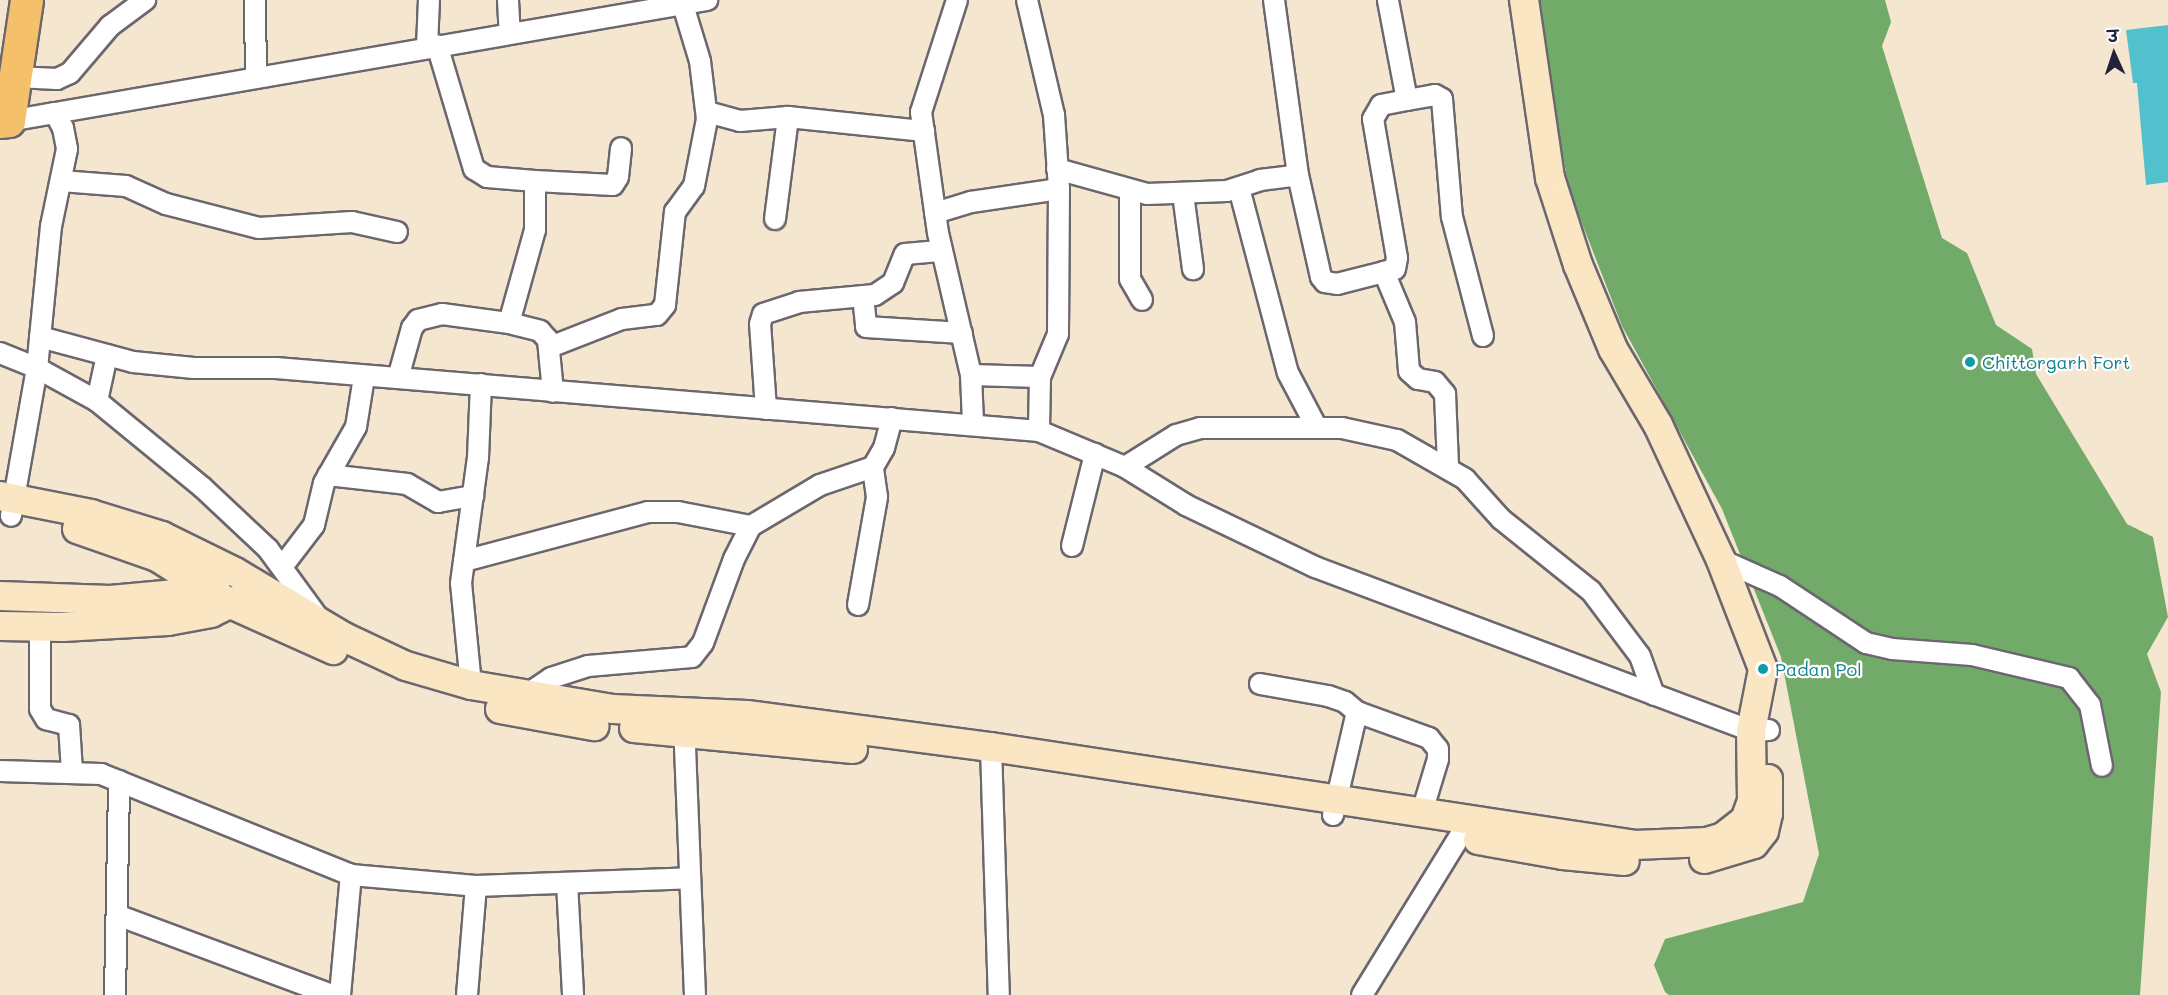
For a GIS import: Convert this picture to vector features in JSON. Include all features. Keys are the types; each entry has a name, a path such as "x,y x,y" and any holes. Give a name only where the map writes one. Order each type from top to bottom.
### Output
{"main road":[{"path":"4,122 12,62 27,0"}],"street":[{"path":"12,62 49,80 65,75 110,26 145,0"},
{"path":"255,0 256,78"},
{"path":"429,0 432,46 474,169 487,177 613,185 618,177 621,148"},
{"path":"508,0 510,33"},
{"path":"957,0 949,34 926,90 921,112 942,251 971,375 973,422"},
{"path":"1027,0 1054,115 1058,179 1058,334 1040,377 1039,431"},
{"path":"1274,0 1298,175 1317,266 1325,282 1337,284 1395,269 1397,258 1373,119 1381,105 1435,95 1442,99 1448,195 1455,236 1483,336"},
{"path":"1388,0 1407,100"},
{"path":"1335,806 1460,836 1596,860 1675,862 1743,850 1754,844 1764,831 1768,814 1756,702 1763,669 1721,560 1658,425 1613,350 1578,265 1550,178 1524,0"},
{"path":"4,122 432,46 697,2 700,61 707,112 694,186 675,212 662,312 650,317 622,319 550,347"},
{"path":"6,506 37,368 51,226 67,149 61,113 65,75"},
{"path":"707,112 740,121 788,117 924,131"},
{"path":"775,219 788,117"},
{"path":"935,213 1058,179 1130,192 1183,194 1239,188 1260,180 1298,175"},
{"path":"509,323 531,250 535,181"},
{"path":"61,182 126,186 166,204 259,228 352,222 397,232"},
{"path":"1239,188 1288,373 1317,428"},
{"path":"1130,192 1130,279 1142,300"},
{"path":"1183,194 1193,269"},
{"path":"766,409 760,324 763,314 799,302 875,295 893,283 905,254 942,251"},
{"path":"1384,272 1405,322 1409,371 1418,378 1435,382 1445,394 1448,466"},
{"path":"863,296 866,327 962,333"},
{"path":"398,378 412,328 418,320 442,314 509,323 540,331 550,347 553,392"},
{"path":"40,337 107,356 194,368 276,368 766,409 973,422 1039,431 1125,466 1176,499 1284,554 1654,695 1760,731"},
{"path":"0,353 37,368 97,401 234,515 282,567 323,626"},
{"path":"97,401 107,356"},
{"path":"971,375 1040,377"},
{"path":"282,567 314,525 328,475 356,427 364,376"},
{"path":"471,685 461,584 473,496 481,384"},
{"path":"858,605 877,497 873,467 884,448 892,418"},
{"path":"1125,466 1190,430 1317,428 1353,430 1397,440 1448,466 1509,526 1591,591 1640,656 1654,695"},
{"path":"1072,546 1095,454"},
{"path":"526,695 551,678 588,666 692,657 703,643 734,559 751,526 820,484 873,467"},
{"path":"328,475 407,484 438,502 473,496"},
{"path":"6,506 132,525 162,536 246,579 323,626 406,666 471,685 684,722 991,755 1335,806 1422,812 1635,845 1707,842 1734,832 1745,820 1752,801 1760,731"},
{"path":"6,506 133,547 206,587 233,605 423,688 545,719 684,722"},
{"path":"464,561 648,512 699,515 751,526"},
{"path":"1721,560 1780,586 1866,643 1892,649 1972,655 2069,678 2090,705 2102,766"},
{"path":"0,596 110,600 206,587 246,579"},
{"path":"0,626 40,627 168,621 211,613 233,605 246,579"},
{"path":"40,627 40,709 46,719 69,725 72,771"},
{"path":"1260,684 1328,696 1346,702 1357,712 1434,742 1438,759 1422,812"},
{"path":"1335,806 1357,712"},
{"path":"684,722 695,995"},
{"path":"991,755 999,995"},
{"path":"0,771 72,771 101,774 351,874 476,886 690,878"},
{"path":"115,995 119,781"},
{"path":"1362,995 1460,836"},
{"path":"340,995 351,874"},
{"path":"567,883 573,995"},
{"path":"467,995 476,886"},
{"path":"117,915 332,995"}],"green space":[{"path":"1536,0 1885,0 1891,22 1882,46 1942,238 1967,253 1996,325 2032,349 2036,374 2127,524 2153,537 2168,617 2147,654 2161,692 2140,995 1669,995 1665,992 1654,965 1665,939 1803,902 1819,854 1781,657 1722,509 1622,326 1569,190"}],"water":[{"path":"2168,25 2168,182 2146,185 2137,83 2133,83 2126,30"}],"place":[{"name":"Chittorgarh Fort","path":"1970,362"},
{"name":"Padan Pol","path":"1763,669"}]}
